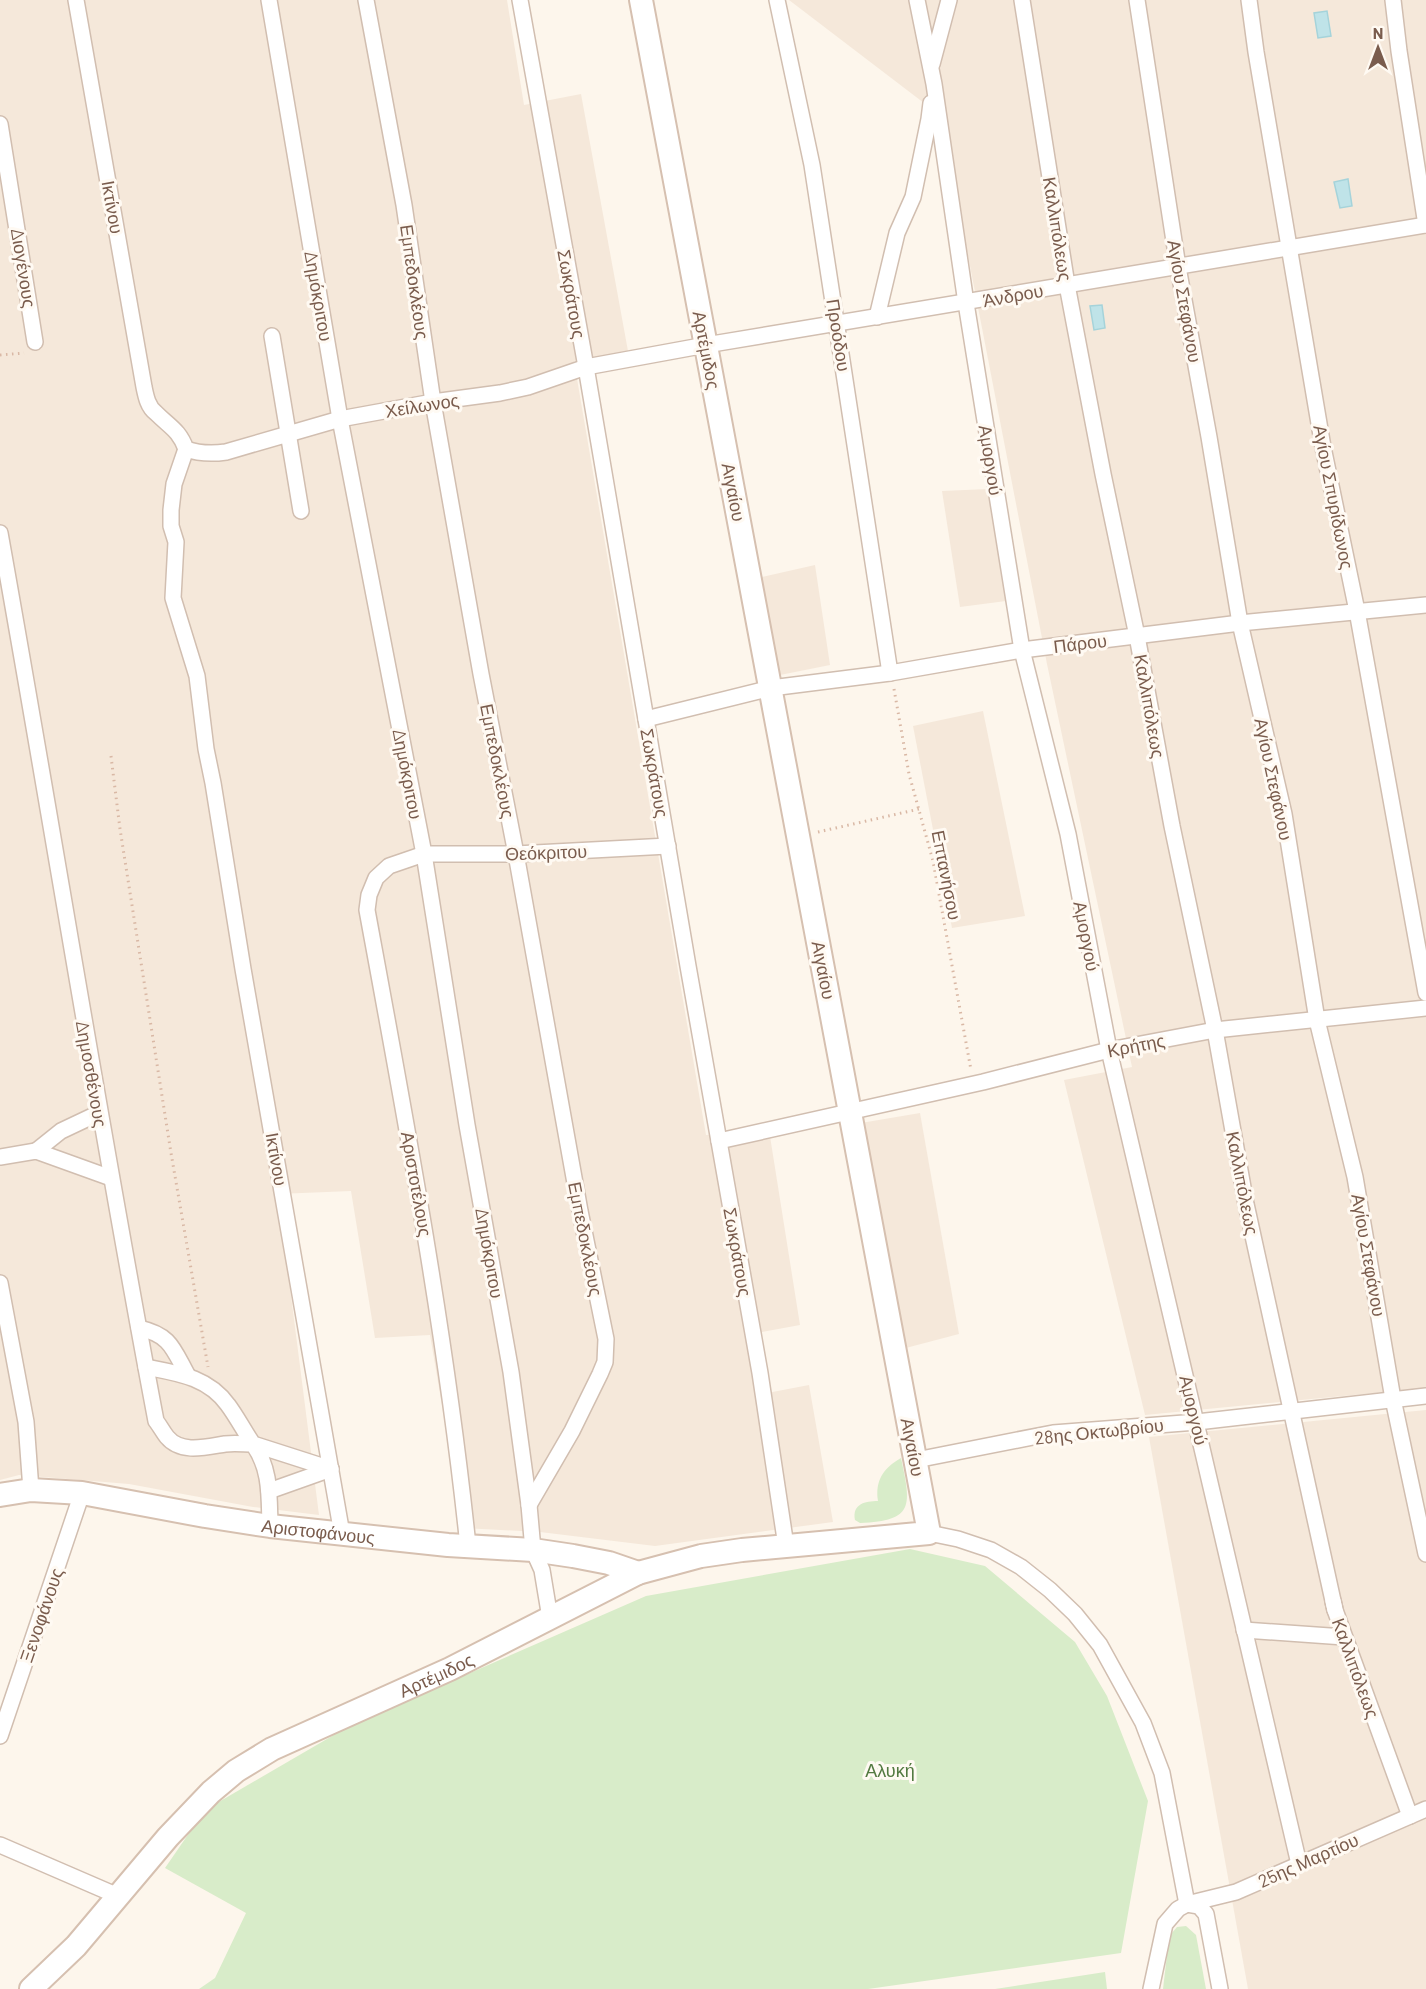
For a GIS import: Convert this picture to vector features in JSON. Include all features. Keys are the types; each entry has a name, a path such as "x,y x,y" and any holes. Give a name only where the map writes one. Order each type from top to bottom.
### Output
{"main road":[{"name":"Αρτέμιδος","path":"641,0 718,406"},
{"name":"Αιγαίου","path":"718,406 929,1533"},
{"name":"Αριστοφάνους","path":"0,1495 31,1490 82,1493 270,1526 468,1546 533,1550 609,1563 638,1573"},
{"name":"Αρτέμιδος","path":"31,1989 76,1946 189,1814 224,1781 272,1749 450,1669 638,1573 701,1556 742,1550 929,1533"}],"street":[{"name":"Ικτίνου","path":"76,0 144,387 154,413 178,432 186,449 174,484 171,510 171,526 176,542 173,598 197,676 206,749 243,969 342,1534"},
{"name":"Δημόκριτου","path":"268,0 340,419 424,854 467,1125 511,1372 530,1505 533,1550 542,1570 550,1618"},
{"name":"Εμπεδοκλέους","path":"366,0 404,205 433,402 481,674 606,1349 605,1362 600,1374 572,1431 530,1505"},
{"name":"Σωκράτους","path":"520,0 758,1361 786,1546"},
{"name":"Προόδου","path":"777,0 812,165 890,673"},
{"name":"Αμοργού","path":"917,0 931,68 1022,650 1068,834 1109,1050 1299,1864"},
{"path":"877,317 897,233 914,197 929,120 931,68 949,0"},
{"name":"Καλλιπόλεως","path":"1022,0 1067,285 1102,474 1137,636 1172,826 1215,1030 1246,1204 1335,1610 1410,1816"},
{"name":"Αγίου Στεφάνου","path":"1137,0 1178,267 1240,623 1284,814 1317,1020 1355,1177 1393,1399 1426,1554"},
{"name":"Αγίου Σπυρίδωνος","path":"1249,0 1323,447 1358,611 1426,993"},
{"path":"1393,0 1426,225"},
{"name":"Διογένους","path":"0,124 35,342"},
{"name":"Άνδρου","path":"706,345 1426,225"},
{"path":"272,336 301,511"},
{"name":"Χείλωνος","path":"186,449 196,453 226,452 340,419 433,402 500,393 528,387 586,368 706,345"},
{"name":"Δημοσθένους","path":"0,533 45,784 99,1113 156,1421 167,1438 185,1448 253,1444"},
{"name":"Πάρου","path":"646,719 771,688 890,673 1022,650 1240,623 1426,605"},
{"name":"Θεόκριτου","path":"424,854 516,854 668,846"},
{"name":"Αριστοτέλους","path":"424,854 389,866 376,878 369,895 367,910 418,1188 457,1442 468,1546"},
{"name":"Κρήτης","path":"719,1141 1109,1050 1215,1030 1426,1008"},
{"path":"0,1157 36,1151 62,1131 99,1113"},
{"path":"36,1151 111,1178"},
{"path":"0,1283 26,1422 31,1490"},
{"path":"139,1328 154,1331 163,1336 188,1376"},
{"path":"146,1367 188,1376 209,1386 229,1406 263,1457 269,1491 270,1526"},
{"name":"28ης Οκτωβρίου","path":"916,1460 1053,1433 1197,1422 1426,1396"},
{"path":"253,1444 331,1469"},
{"path":"269,1491 331,1469"},
{"name":"Ξενοφάνους","path":"0,1736 82,1493"},
{"path":"929,1533 958,1539 991,1550 1021,1567 1075,1614 1100,1644 1143,1723 1162,1773 1187,1904"},
{"path":"1244,1630 1344,1637"},
{"name":"25ης Μαρτίου","path":"1187,1904 1236,1892 1426,1809"},
{"path":"0,1845 118,1896"},
{"path":"1151,1989 1165,1924 1172,1914 1187,1904 1199,1906 1206,1914 1220,1989"}],"path":[{"path":"0,355 27,352 33,349 35,342"},
{"name":"Επτανήσου","path":"890,673 909,774 933,861 974,1083"},
{"path":"111,756 120,829 201,1329 209,1370 219,1394"},
{"path":"799,836 918,809"}],"shaded area":[{"path":"0,0 507,0 524,105 581,94 628,351 574,361 706,1135 769,1130 800,1325 746,1335 757,1395 809,1385 833,1522 655,1546 540,1532 463,1528 430,1335 375,1338 351,1191 278,1194 319,1515 253,1507 129,1484 19,1475 0,1480"},
{"path":"789,0 1426,0 1426,1388 1145,1415 1064,1080 1132,1067 1047,664 941,116"},
{"path":"988,489 1006,601 960,607 942,491"},
{"path":"815,565 830,665 775,676 757,578"},
{"path":"983,711 1025,916 952,928 913,726"},
{"path":"920,1113 959,1334 902,1349 855,1124"},
{"path":"1426,1410 1426,1989 1248,1989 1149,1437"}],"green space":[{"path":"901,1458 907,1499 900,1514 878,1522 860,1523 855,1520 856,1510 860,1505 878,1501 879,1481 889,1466"},
{"name":"Αλυκή","path":"910,1549 985,1566 1075,1642 1107,1696 1148,1801 1121,1953 868,1989 199,1989 215,1978 246,1913 165,1868 205,1810 351,1725 646,1596"},
{"path":"1186,1926 1196,1935 1206,1989 1163,1989 1169,1938 1177,1927"},
{"path":"1105,1972 1107,1989 995,1989"}],"water":[{"path":"1327,11 1331,36 1318,38 1314,13"},
{"path":"1348,179 1352,206 1340,208 1334,182"},
{"path":"1102,305 1105,328 1094,330 1090,306"}]}
